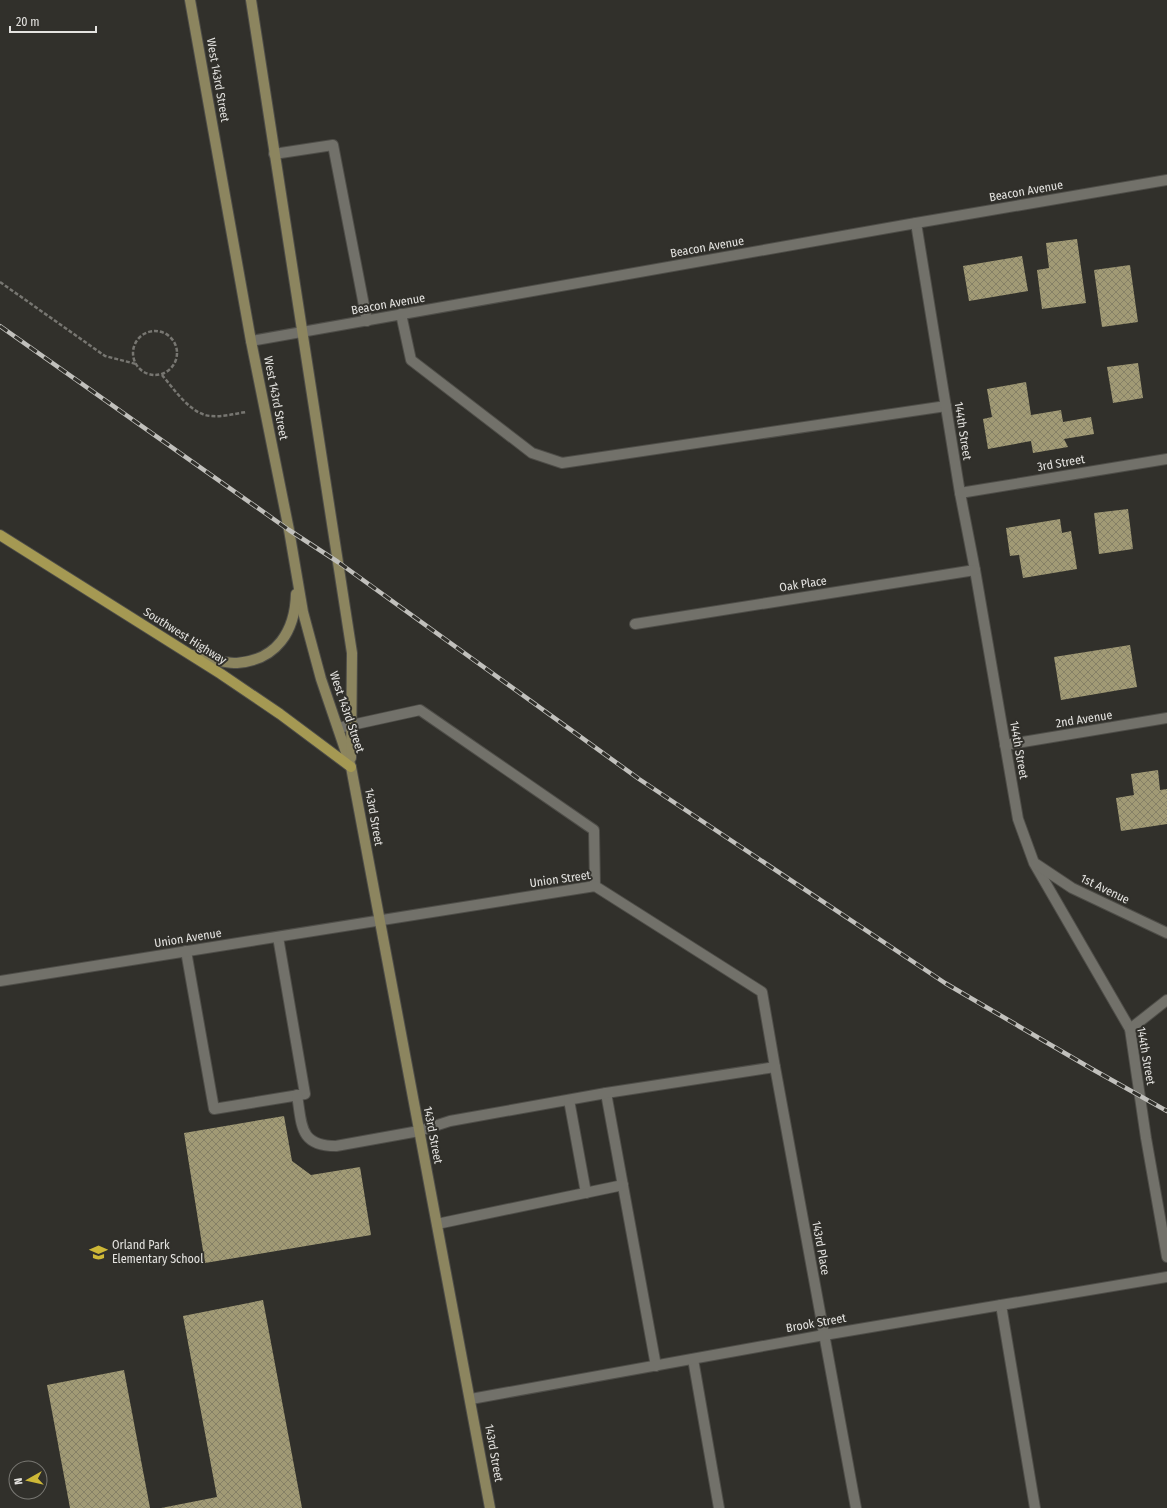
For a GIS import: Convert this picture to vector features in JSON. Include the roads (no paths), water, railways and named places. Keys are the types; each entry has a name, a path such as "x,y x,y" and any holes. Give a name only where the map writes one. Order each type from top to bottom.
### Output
{"main road":[{"name":"West 143rd Street","path":"190,0 251,341 303,612 321,679 351,767"},
{"name":"West 143rd Street","path":"251,0 352,653 351,767"},
{"name":"Southwest Highway","path":"0,535 191,655 280,714 351,767"},
{"path":"191,655 236,663 263,658 282,641 294,619 296,602 296,572"},
{"name":"143rd Street","path":"351,767 471,1400 490,1508"}],"street":[{"path":"274,154 333,145 367,321"},
{"name":"Beacon Avenue","path":"251,341 916,222 1167,180"},
{"name":"144th Street","path":"916,222 960,493 975,570 1018,819 1034,863 1130,1029 1146,1138 1167,1257"},
{"path":"401,314 411,360 532,453 562,463 946,406"},
{"name":"3rd Street","path":"960,493 1167,459"},
{"name":"Oak Place","path":"635,624 975,570"},
{"path":"338,728 420,710 594,830 595,886"},
{"name":"2nd Avenue","path":"1005,745 1167,718"},
{"name":"1st Avenue","path":"1034,863 1072,888 1167,933"},
{"name":"Union Street","path":"380,921 595,886 762,992"},
{"name":"Union Avenue","path":"0,981 380,921"},
{"path":"186,951 214,1109 305,1094 278,937"},
{"name":"143rd Place","path":"762,992 856,1508"},
{"path":"1130,1029 1167,1000"},
{"path":"297,1095 303,1131 309,1140 322,1146 336,1146 419,1131 450,1121 569,1100 775,1067"},
{"path":"606,1094 656,1366"},
{"path":"569,1100 586,1193"},
{"path":"437,1224 623,1186"},
{"name":"Brook Street","path":"471,1400 824,1335 1167,1277"},
{"path":"1001,1305 1035,1508"},
{"path":"693,1359 719,1508"}],"railway":[{"path":"0,326 289,530 338,562 639,779 945,983 1167,1111"}],"place":[{"name":"Orland Park Elementary School","path":"99,1252"}]}
